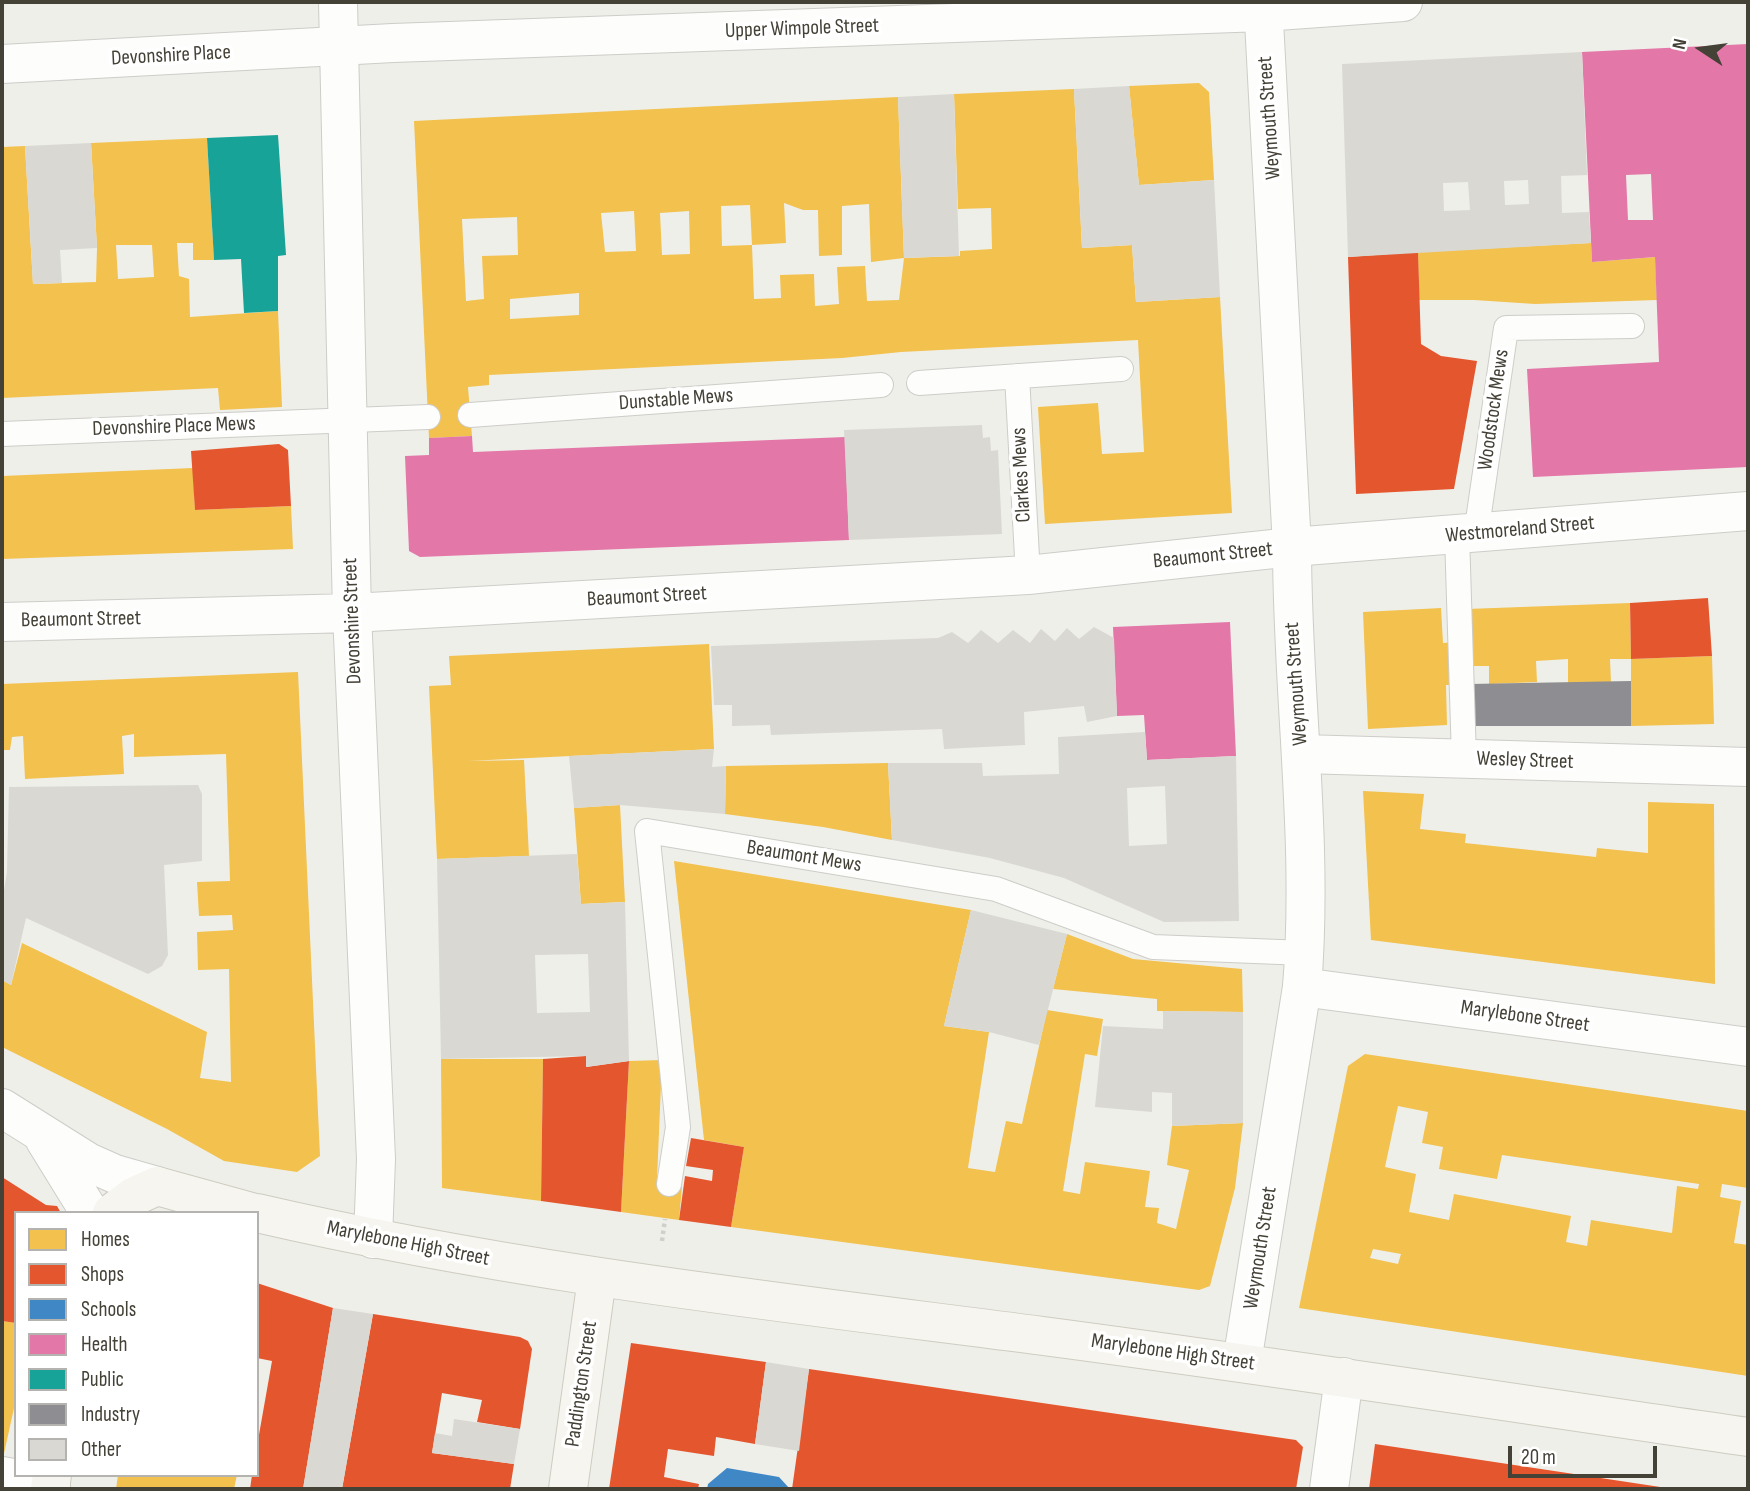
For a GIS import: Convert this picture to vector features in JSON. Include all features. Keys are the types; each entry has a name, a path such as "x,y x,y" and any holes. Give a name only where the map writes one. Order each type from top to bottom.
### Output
{"main road":[{"name":"Marylebone High Street","path":"158,1186 249,1211"},
{"path":"115,1211 133,1197 158,1186"},
{"name":"Marylebone High Street","path":"259,1214 373,1239 597,1278 1242,1362 1748,1437"},
{"name":"Paddington Street","path":"568,1489 597,1278"}],"street":[{"name":"Devonshire Street","path":"338,2 352,613 376,1159 373,1239"},
{"name":"Upper Wimpole Street","path":"340,47 1403,2"},
{"name":"Weymouth Street","path":"1242,1362 1303,970 1302,754 1292,608 1292,547 1276,212 1263,7"},
{"name":"Devonshire Place","path":"2,64 340,47"},
{"name":"Westmoreland Street","path":"1292,547 1748,511"},
{"name":"Beaumont Street","path":"2,622 352,613 1028,575 1292,547"},
{"name":"Wesley Street","path":"1302,754 1748,767"},
{"name":"Marylebone Street","path":"1303,970 1748,1047"},
{"name":"Marylebone High Street","path":"2,1108 88,1162 115,1174 158,1186"},
{"name":"Marylebone High Street","path":"41,1134 89,1211"},
{"path":"1329,1489 1344,1377"},
{"path":"2,1476 51,1483"}],"lane":[{"name":"Woodstock Mews","path":"1467,535 1506,328 1632,326"},
{"path":"919,383 1121,369"},
{"name":"Clarkes Mews","path":"1017,376 1028,575"},
{"name":"Dunstable Mews","path":"470,415 881,384"},
{"path":"347,421 428,417"},
{"name":"Devonshire Place Mews","path":"2,434 347,421"},
{"path":"1464,759 1467,535"},
{"name":"Beaumont Mews","path":"669,1184 678,1127 647,831 996,889 1153,947 1303,970"}],"path":[{"path":"662,1242 665,1218"}],"building: Homes":[{"path":"1199,83 1209,92 1214,180 1139,185 1129,86"},
{"path":"1074,89 1082,248 1132,245 1136,302 1220,297 1232,513 1045,524 1038,407 1098,403 1102,454 1144,452 1138,340 489,375 489,385 468,387 472,436 429,438 414,121 898,97 904,258 960,256 960,251 992,249 991,208 958,209 954,94","holes":["784,203 803,210 818,210 819,256 842,255 842,206 869,204 871,262 904,258 899,300 867,301 865,266 837,267 839,304 815,306 814,274 780,275 781,298 754,299 752,245 786,243","750,205 752,245 722,246 721,206","634,211 636,251 605,252 601,213","689,211 690,254 662,255 660,213","517,217 518,255 482,256 484,299 466,301 462,219","579,293 579,315 510,319 510,299"]},
{"path":"207,138 214,260 193,260 193,243 177,243 179,276 189,279 190,317 278,311 282,407 220,410 218,388 2,398 2,147 25,146 33,284 96,282 97,248 91,143","holes":["116,245 152,245 154,277 118,279"]},
{"path":"1591,243 1592,262 1655,257 1657,300 1535,304 1419,300 1418,252"},
{"path":"193,468 195,510 291,506 293,549 2,559 2,476"},
{"path":"1630,603 1631,659 1610,659 1611,683 1568,683 1568,659 1536,661 1537,682 1489,684 1489,666 1469,666 1467,609"},
{"path":"1441,608 1443,643 1457,642 1459,685 1446,685 1447,725 1368,729 1363,612"},
{"path":"709,644 714,749 468,761 524,760 529,856 437,859 429,686 451,685 449,656"},
{"path":"1712,656 1714,724 1631,726 1631,659"},
{"path":"298,672 320,1156 297,1172 224,1161 167,1129 2,1047 2,980 11,985 22,943 207,1032 200,1078 231,1082 229,969 198,970 197,932 233,930 232,915 199,916 197,882 230,881 226,754 134,757 134,734 122,736 124,774 25,779 23,736 12,737 10,750 2,750 2,684"},
{"path":"888,763 892,840 823,827 725,814 726,766"},
{"path":"1363,791 1424,794 1420,829 1466,834 1465,843 1596,857 1597,848 1648,853 1648,802 1714,804 1715,984 1371,940"},
{"path":"620,805 625,902 581,904 574,808"},
{"path":"674,861 971,910 944,1026 989,1032 968,1168 995,1172 1006,1121 1022,1124 1047,1010 1103,1019 1097,1056 1085,1054 1063,1191 1080,1194 1085,1162 1150,1171 1145,1207 1159,1208 1157,1223 1176,1229 1189,1170 1167,1165 1172,1126 1243,1123 1235,1188 1210,1286 1199,1290 731,1227 744,1147 704,1140"},
{"path":"1067,934 1133,959 1242,969 1243,1012 1157,1011 1157,999 1053,989"},
{"path":"1365,1054 1748,1111 1748,1188 1722,1184 1720,1197 1741,1201 1734,1243 1748,1245 1748,1376 1299,1308 1348,1066","holes":["1398,1106 1428,1112 1422,1143 1443,1147 1439,1169 1497,1179 1502,1155 1699,1184 1698,1189 1677,1186 1672,1233 1591,1220 1587,1246 1566,1242 1571,1216 1454,1194 1449,1220 1409,1212 1416,1174 1385,1167","1373,1249 1401,1254 1398,1264 1370,1258"]},
{"path":"441,1059 543,1059 541,1201 442,1188"},
{"path":"662,1060 657,1180 682,1187 679,1220 621,1212 629,1061"},
{"path":"2,1321 14,1323 14,1408 3,1458"},
{"path":"118,1477 237,1477 234,1489 116,1489"}],"building: Shops":[{"path":"1418,252 1421,344 1441,356 1477,361 1454,489 1356,494 1348,257"},
{"path":"279,444 288,450 291,506 195,510 191,451"},
{"path":"1708,598 1712,656 1631,659 1630,603"},
{"path":"586,1056 586,1067 629,1061 621,1212 541,1201 543,1059"},
{"path":"691,1138 744,1147 731,1227 679,1220 685,1176 712,1181 713,1170 686,1166"},
{"path":"2,1177 46,1205 57,1206 60,1211 14,1211 14,1323 2,1321"},
{"path":"259,1284 333,1308 303,1489 250,1489 252,1477 259,1477 259,1435 272,1361 259,1358"},
{"path":"373,1314 520,1337 528,1341 532,1349 520,1429 477,1422 482,1400 442,1393 432,1453 514,1464 510,1489 342,1489"},
{"path":"631,1343 766,1362 755,1444 716,1437 714,1456 668,1449 664,1477 699,1484 698,1489 609,1489"},
{"path":"809,1369 1296,1440 1303,1447 1296,1489 792,1489"},
{"path":"1375,1444 1667,1488 1369,1489"}],"building: Schools":[{"path":"727,1468 779,1477 790,1489 707,1489 708,1484"}],"building: Health":[{"path":"1748,44 1748,467 1533,477 1527,369 1659,362 1655,257 1592,262 1582,52","holes":["1651,174 1653,220 1628,220 1626,175"]},
{"path":"472,436 473,452 845,437 849,540 420,557 409,551 405,456 429,455 429,438"},
{"path":"1230,622 1236,756 1147,760 1144,715 1117,716 1113,627"}],"building: Public":[{"path":"278,135 286,255 278,256 278,311 244,313 241,259 214,260 207,138"}],"building: Industry":[{"path":"1631,681 1631,726 1471,726 1469,684"}],"building: Other":[{"path":"1582,52 1587,175 1561,176 1562,213 1589,212 1591,243 1348,257 1342,64","holes":["1528,180 1529,204 1505,205 1504,181","1468,182 1470,210 1444,211 1443,183"]},
{"path":"1129,86 1139,185 1214,180 1220,297 1136,302 1132,245 1082,248 1074,89"},
{"path":"954,94 959,256 904,258 898,97"},
{"path":"91,143 97,248 60,250 62,283 33,284 25,146"},
{"path":"982,425 983,438 990,437 991,451 998,450 1002,534 849,540 844,430"},
{"path":"1094,627 1114,638 1117,716 1087,722 1084,706 1024,712 1025,745 944,749 942,729 771,735 770,725 732,726 732,705 714,705 711,646 938,638 952,632 968,643 981,630 998,643 1013,630 1030,643 1041,629 1055,641 1067,628 1079,639"},
{"path":"1145,732 1147,760 1236,756 1239,921 1164,922 1064,878 990,858 892,840 888,763 982,763 983,776 1059,774 1058,737","holes":["1165,786 1167,844 1129,846 1127,788"]},
{"path":"714,749 712,767 726,766 725,814 620,805 574,808 569,756"},
{"path":"198,785 202,794 202,861 164,865 168,955 162,966 148,974 26,918 11,985 2,980 2,903 7,872 9,787"},
{"path":"577,854 581,904 625,902 629,1061 586,1067 586,1056 441,1059 437,859","holes":["588,954 590,1012 537,1013 535,955"]},
{"path":"971,910 1067,934 1039,1045 989,1032 944,1026"},
{"path":"1163,1011 1243,1012 1243,1123 1172,1126 1172,1093 1152,1092 1152,1112 1095,1107 1103,1026 1163,1029"},
{"path":"333,1308 373,1314 342,1489 303,1489"},
{"path":"766,1362 809,1369 799,1451 755,1444"},
{"path":"454,1419 520,1429 514,1464 432,1453 435,1433 452,1436"}]}
